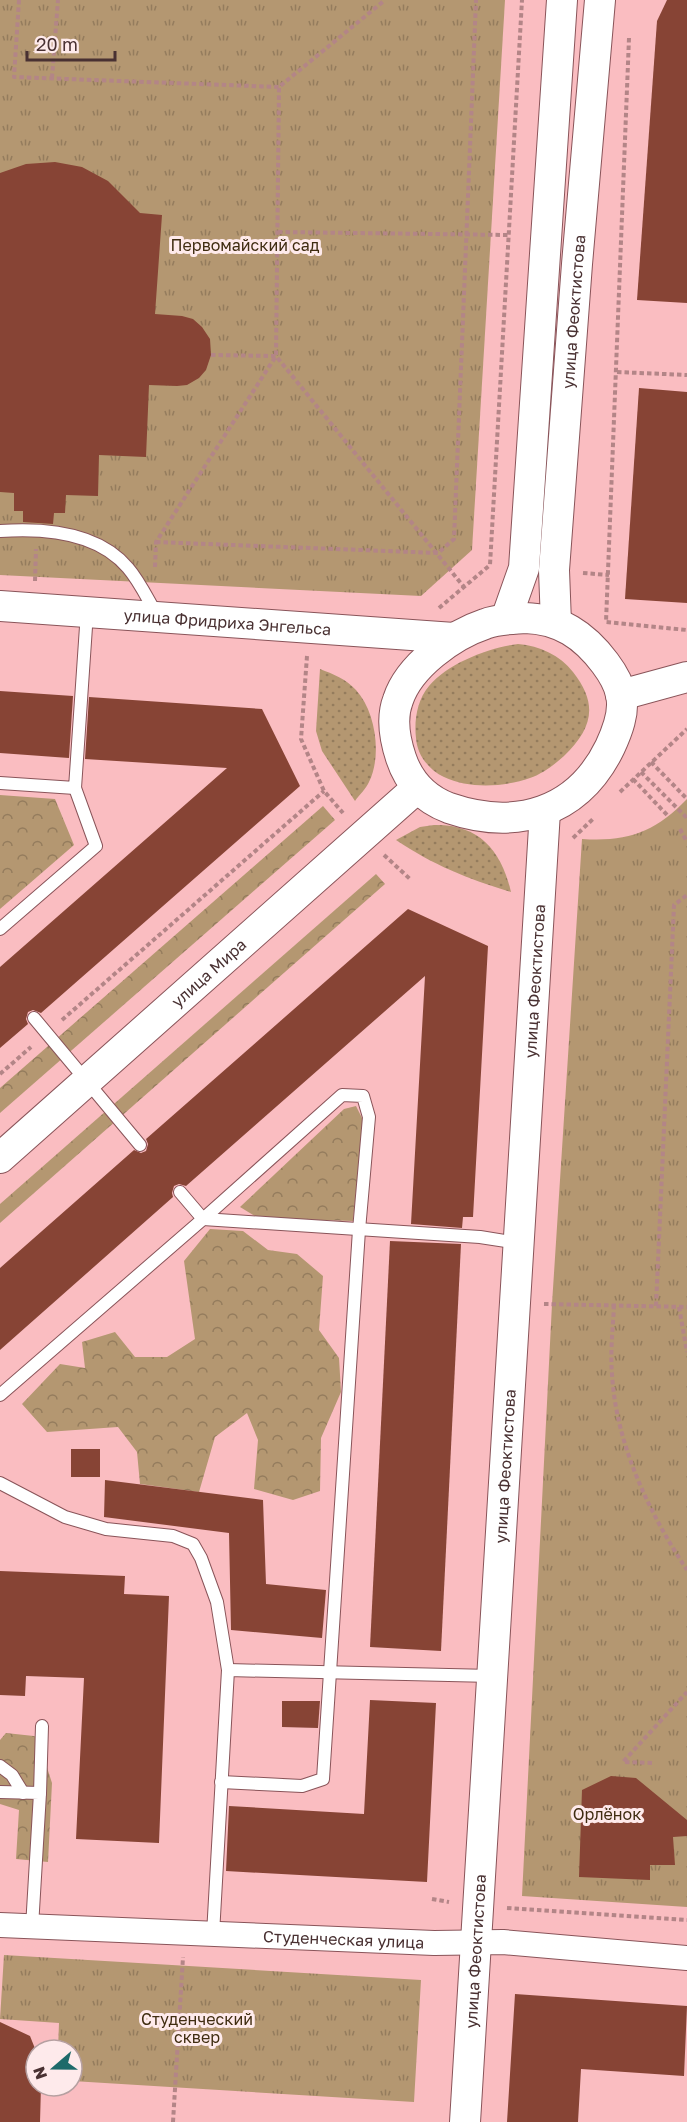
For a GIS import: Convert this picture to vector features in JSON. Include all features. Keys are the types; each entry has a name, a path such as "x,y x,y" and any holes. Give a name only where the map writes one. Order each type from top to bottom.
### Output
{"street":[{"name":"улица Феоктистова","path":"506,619 524,568 562,0"},
{"name":"улица Феоктистова","path":"556,623 554,570 600,0"},
{"name":"улица Фридриха Энгельса","path":"0,606 454,638"},
{"name":"улица Фридриха Энгельса","path":"541,618 556,623 580,635 596,651 611,671 621,695 621,719 602,764 588,782 568,799 545,811 507,818 486,818 436,803 417,788 408,774 398,745 395,716 398,700 414,672 454,638 486,624 506,619 541,618"},
{"path":"621,695 687,677"},
{"name":"улица Мира","path":"0,1158 417,788"},
{"name":"улица Феоктистова","path":"465,2122 545,811"},
{"name":"Студенческая улица","path":"0,1925 476,1943 503,1942 687,1958"}],"lane":[{"path":"0,531 53,531 70,534 99,546 128,567 157,616"},
{"path":"0,929 96,846 75,788 87,612"},
{"path":"0,783 75,788"},
{"path":"34,1018 140,1145"},
{"path":"0,1395 342,1095 363,1096 369,1117 359,1230 323,1779 302,1786 221,1782"},
{"path":"180,1192 203,1219 480,1237 519,1243"},
{"path":"0,1484 65,1517 106,1529 173,1536 193,1544 201,1558 217,1602 228,1670 213,1934"},
{"path":"228,1670 493,1677"},
{"path":"32,1927 42,1726"},
{"path":"0,1766 12,1775 23,1793"},
{"path":"0,1792 40,1793"}],"path":[{"path":"20,0 14,77 279,87 385,0"},
{"path":"52,78 58,0"},
{"path":"279,87 276,356 156,542 438,553 454,539 476,0"},
{"path":"436,610 490,565 522,0"},
{"path":"629,35 606,622 687,630"},
{"path":"278,232 508,235"},
{"path":"211,355 276,356 464,587"},
{"path":"616,372 687,375"},
{"path":"36,545 36,565"},
{"path":"0,1074 324,791 301,739 309,627"},
{"path":"618,794 687,729"},
{"path":"651,762 687,799"},
{"path":"641,772 687,818"},
{"path":"633,779 668,816"},
{"path":"572,839 595,816"},
{"path":"680,829 687,842"},
{"path":"656,1306 674,905 687,895"},
{"path":"539,1304 687,1307"},
{"path":"614,1305 612,1374 623,1435 642,1489 674,1551 687,1570"},
{"path":"679,1307 687,1352"},
{"path":"652,1763 623,1762 687,1692"},
{"path":"505,1908 687,1920"},
{"path":"173,2122 185,1933"}],"green space":[{"name":"Первомайский сад","path":"0,0 505,0 472,550 421,596 0,575"},
{"path":"518,644 542,649 556,656 573,672 581,684 589,706 589,716 581,736 552,766 520,781 498,785 475,785 444,777 429,766 417,744 416,718 425,692 437,678 458,663 495,649"},
{"path":"320,669 344,680 356,690 363,699 372,722 376,747 373,771 368,785 355,801 322,751 316,731"},
{"path":"0,795 55,799 74,845 0,909"},
{"name":"Орлёнок","path":"687,799 687,1907 522,1896 552,1304 582,839 613,839 640,832 664,820"},
{"path":"323,806 335,820 0,1113 0,1088"},
{"path":"434,825 464,829 486,842 501,864 511,892 451,870 396,840 420,827"},
{"path":"376,874 385,884 0,1223 0,1204"},
{"path":"356,1106 363,1120 353,1221 258,1218 240,1207 344,1109"},
{"path":"210,1229 243,1231 268,1250 297,1254 323,1276 319,1330 339,1358 341,1392 321,1438 320,1491 293,1500 254,1489 258,1440 247,1413 215,1437 199,1492 140,1484 137,1452 118,1427 47,1432 22,1404 60,1364 85,1368 82,1342 115,1332 135,1357 167,1357 195,1339 184,1261"},
{"path":"6,1733 43,1737 43,1755 52,1783 48,1862 16,1859 19,1810 0,1804 0,1740"},
{"name":"Студенческий сквер","path":"4,1955 421,1980 414,2102 84,2082 84,2038 58,2038 59,2023 0,2019"}],"building":[{"path":"667,0 687,0 687,303 637,300 657,21"},
{"path":"55,162 82,167 108,181 140,213 162,215 155,314 193,319 210,339 211,355 206,370 199,378 187,385 149,385 146,457 99,455 98,496 66,495 65,513 54,513 53,524 23,522 23,511 14,511 14,493 0,492 0,173 26,164"},
{"path":"639,388 687,392 687,603 625,599"},
{"path":"0,691 73,696 69,758 0,753"},
{"path":"89,697 262,709 300,786 41,1013 33,1010 28,1012 26,1019 28,1024 0,1048 0,967 227,768 85,759"},
{"path":"408,909 488,946 473,1217 463,1217 462,1228 411,1224 425,976 186,1186 179,1184 174,1186 173,1197 0,1350 0,1268 134,1150 141,1153 146,1151 148,1144 146,1139"},
{"path":"390,1241 461,1244 441,1651 370,1647"},
{"path":"71,1449 100,1449 100,1477 71,1477"},
{"path":"105,1480 263,1500 266,1584 326,1590 322,1638 231,1630 229,1533 104,1517"},
{"path":"0,1571 125,1576 124,1594 169,1596 159,1843 76,1839 84,1678 26,1676 25,1696 0,1695"},
{"path":"370,1700 436,1703 427,1882 226,1871 229,1806 364,1814"},
{"path":"282,1701 320,1701 318,1728 282,1727"},
{"path":"611,1776 636,1778 687,1820 687,1836 673,1837 675,1865 650,1865 650,1880 579,1877 582,1790"},
{"path":"515,1994 687,2006 684,2076 581,2069 578,2122 507,2122"},
{"path":"0,2022 30,2036 31,2038 24,2038 24,2098 41,2098 40,2122 0,2122"}]}
